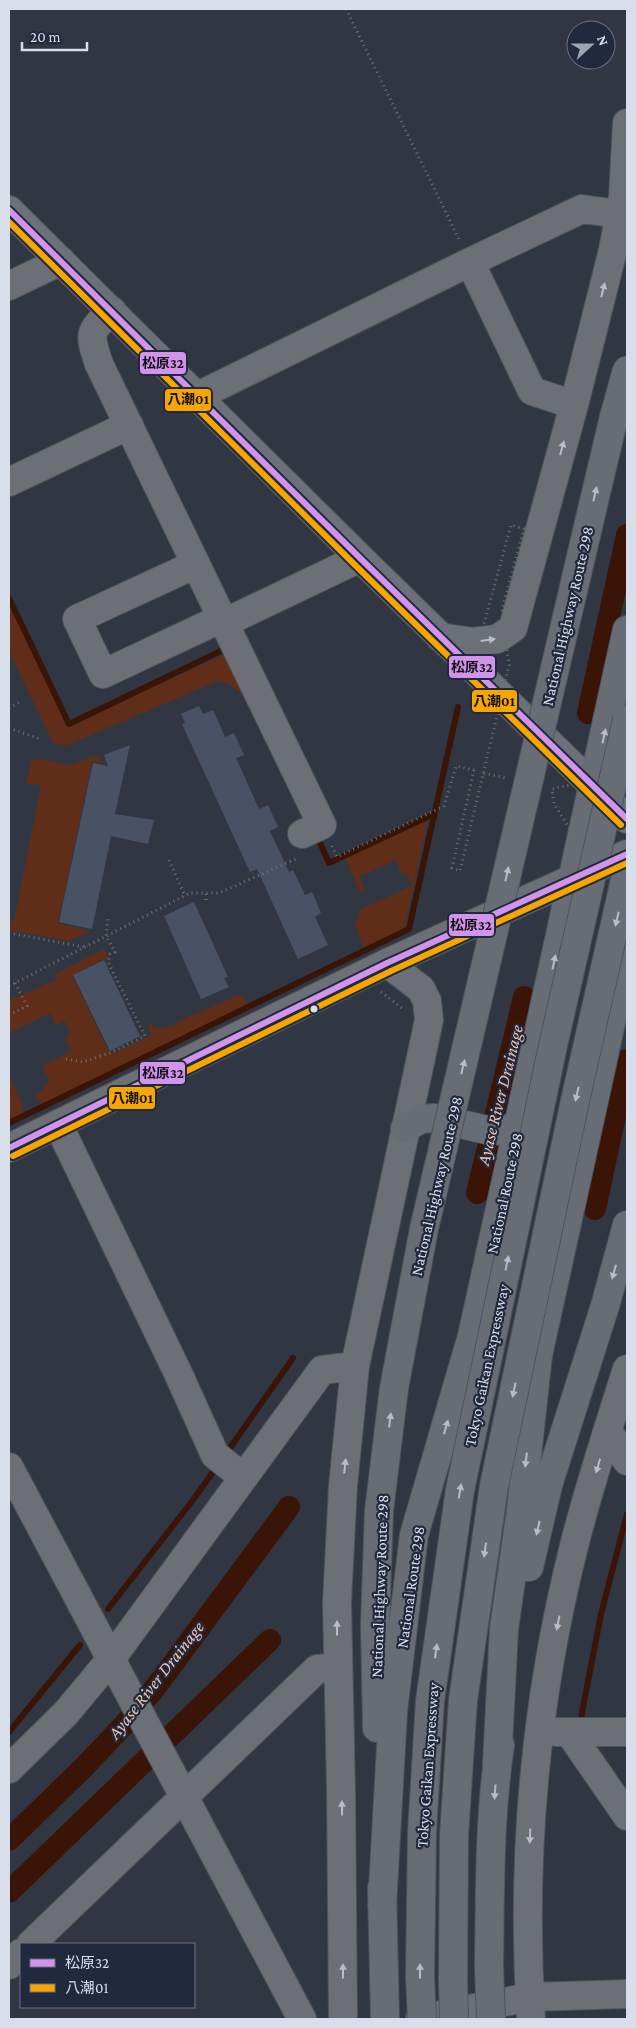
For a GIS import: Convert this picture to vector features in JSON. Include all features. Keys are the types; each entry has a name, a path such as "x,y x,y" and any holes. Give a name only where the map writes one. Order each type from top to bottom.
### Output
{"highway":[{"name":"National Highway Route 298","path":"385,2019 376,1644 379,1512 398,1362 424,1229 590,514 627,370"},
{"name":"National Route 298","path":"382,1907 393,1712 414,1535 472,1336 627,630"},
{"name":"Tokyo Gaikan Expressway","path":"421,2019 422,1833 430,1701 460,1490 552,1050 627,720"},
{"name":"Tokyo Gaikan Expressway","path":"454,2019 452,1980 454,1835 463,1700 493,1496 575,1101 627,871"},
{"path":"491,2019 489,1967 490,1867 504,1628 538,1355 627,950"},
{"path":"405,1128 421,1119 435,1118 491,1130 505,1130 519,1125"},
{"path":"497,1764 524,1590 548,1485 604,1306 627,1225"}],"main road":[{"path":"9,210 112,310 196,397 627,819"}],"street":[{"path":"440,637 472,642 497,639 513,628 574,405 613,250 623,198 627,122"},
{"path":"196,397 582,209 620,214"},
{"path":"9,286 61,261"},
{"path":"470,262 532,391 574,405"},
{"path":"112,310 96,325 91,340 99,364 223,620 309,838"},
{"path":"9,482 129,425"},
{"path":"196,564 77,620 103,674 360,558"},
{"path":"9,1148 387,963 627,854"},
{"path":"343,2019 337,1602 343,1486 355,1366 429,1020 427,1001 421,989 387,963"},
{"path":"58,1124 178,1373 227,1465"},
{"path":"9,1769 66,1713 110,1659 227,1465 322,1370 355,1366"},
{"path":"530,2008 527,1929 530,1837 540,1732 551,1660 573,1550 627,1369"},
{"path":"608,1431 627,1461"},
{"path":"9,1467 302,2019"},
{"path":"32,1943 317,1669 338,1667"},
{"path":"540,1732 627,1732"},
{"path":"569,1732 627,1816"},
{"path":"9,1965 20,1954"},
{"path":"421,2019 530,2008 627,1994"}],"path":[{"path":"346,9 470,262"},
{"path":"9,986 190,892 219,893 309,838 337,857 444,806 456,766 474,770 452,868 460,871 509,665 502,609 524,529 511,525 484,624"},
{"path":"9,708 22,702"},
{"path":"9,728 40,739"},
{"path":"169,860 185,896"},
{"path":"206,893 206,900"},
{"path":"66,1059 83,1062 112,1052 146,1036 108,962 110,954 115,952 106,936 108,918"},
{"path":"9,933 84,948"},
{"path":"9,1015 27,1006 15,982"}],"shaded area":[{"path":"9,603 67,727 223,655 244,696 231,686 217,681 65,746 53,743 9,651"},
{"path":"100,754 102,763 92,762 58,923 91,931 69,941 9,930 9,921 14,921 41,786 26,783 31,762 37,759 71,765"},
{"path":"428,818 404,930 364,950 355,924 361,909 412,886 406,873 402,875 396,860 359,876 365,890 360,892 345,857"},
{"path":"104,949 108,957 72,975 110,1054 151,1035 147,1021 152,1026 162,1029 238,995 244,997 249,1005 41,1105 35,1097 50,1081 42,1066 71,1051 66,1040 70,1032 65,1021 56,1025 50,1013 9,1033 9,1000 57,980 55,974"},
{"path":"9,1076 22,1104 24,1113 9,1120"}],"building":[{"path":"199,706 203,714 213,710 225,737 234,733 244,755 236,758 259,809 268,805 278,827 270,831 289,872 293,870 305,895 312,892 321,913 315,917 328,945 298,959 257,869 250,872 182,724 185,723 181,714"},
{"path":"130,745 115,814 154,820 148,844 111,836 92,929 59,922 93,763 108,766 104,755"},
{"path":"194,902 228,977 224,978 229,987 201,999 164,916"},
{"path":"104,960 140,1036 110,1051 73,975"}],"waterway":[{"name":"Ayase River Drainage","path":"588,713 627,535"},
{"path":"9,598 69,724 225,649 227,652"},
{"path":"9,1123 409,929 458,707"},
{"path":"316,834 329,863 434,814"},
{"name":"Ayase River Drainage","path":"477,1193 524,997"},
{"name":"Ayase River Drainage","path":"595,1209 627,1060"},
{"path":"225,1455 293,1358"},
{"path":"108,1609 218,1465"},
{"name":"Ayase River Drainage","path":"9,1840 84,1767 122,1727 155,1688 289,1507"},
{"path":"580,1723 601,1614 627,1514"},
{"name":"Ayase River Drainage","path":"9,1892 270,1640"},
{"path":"9,1732 80,1645"}],"transit line":[{"name":"松原32","path":"9,210 360,558 627,819"},
{"name":"八潮01","path":"9,222 621,825"},
{"name":"松原32","path":"9,1148 387,963 627,854"},
{"name":"八潮01","path":"13,1156 391,971 627,863"}]}
